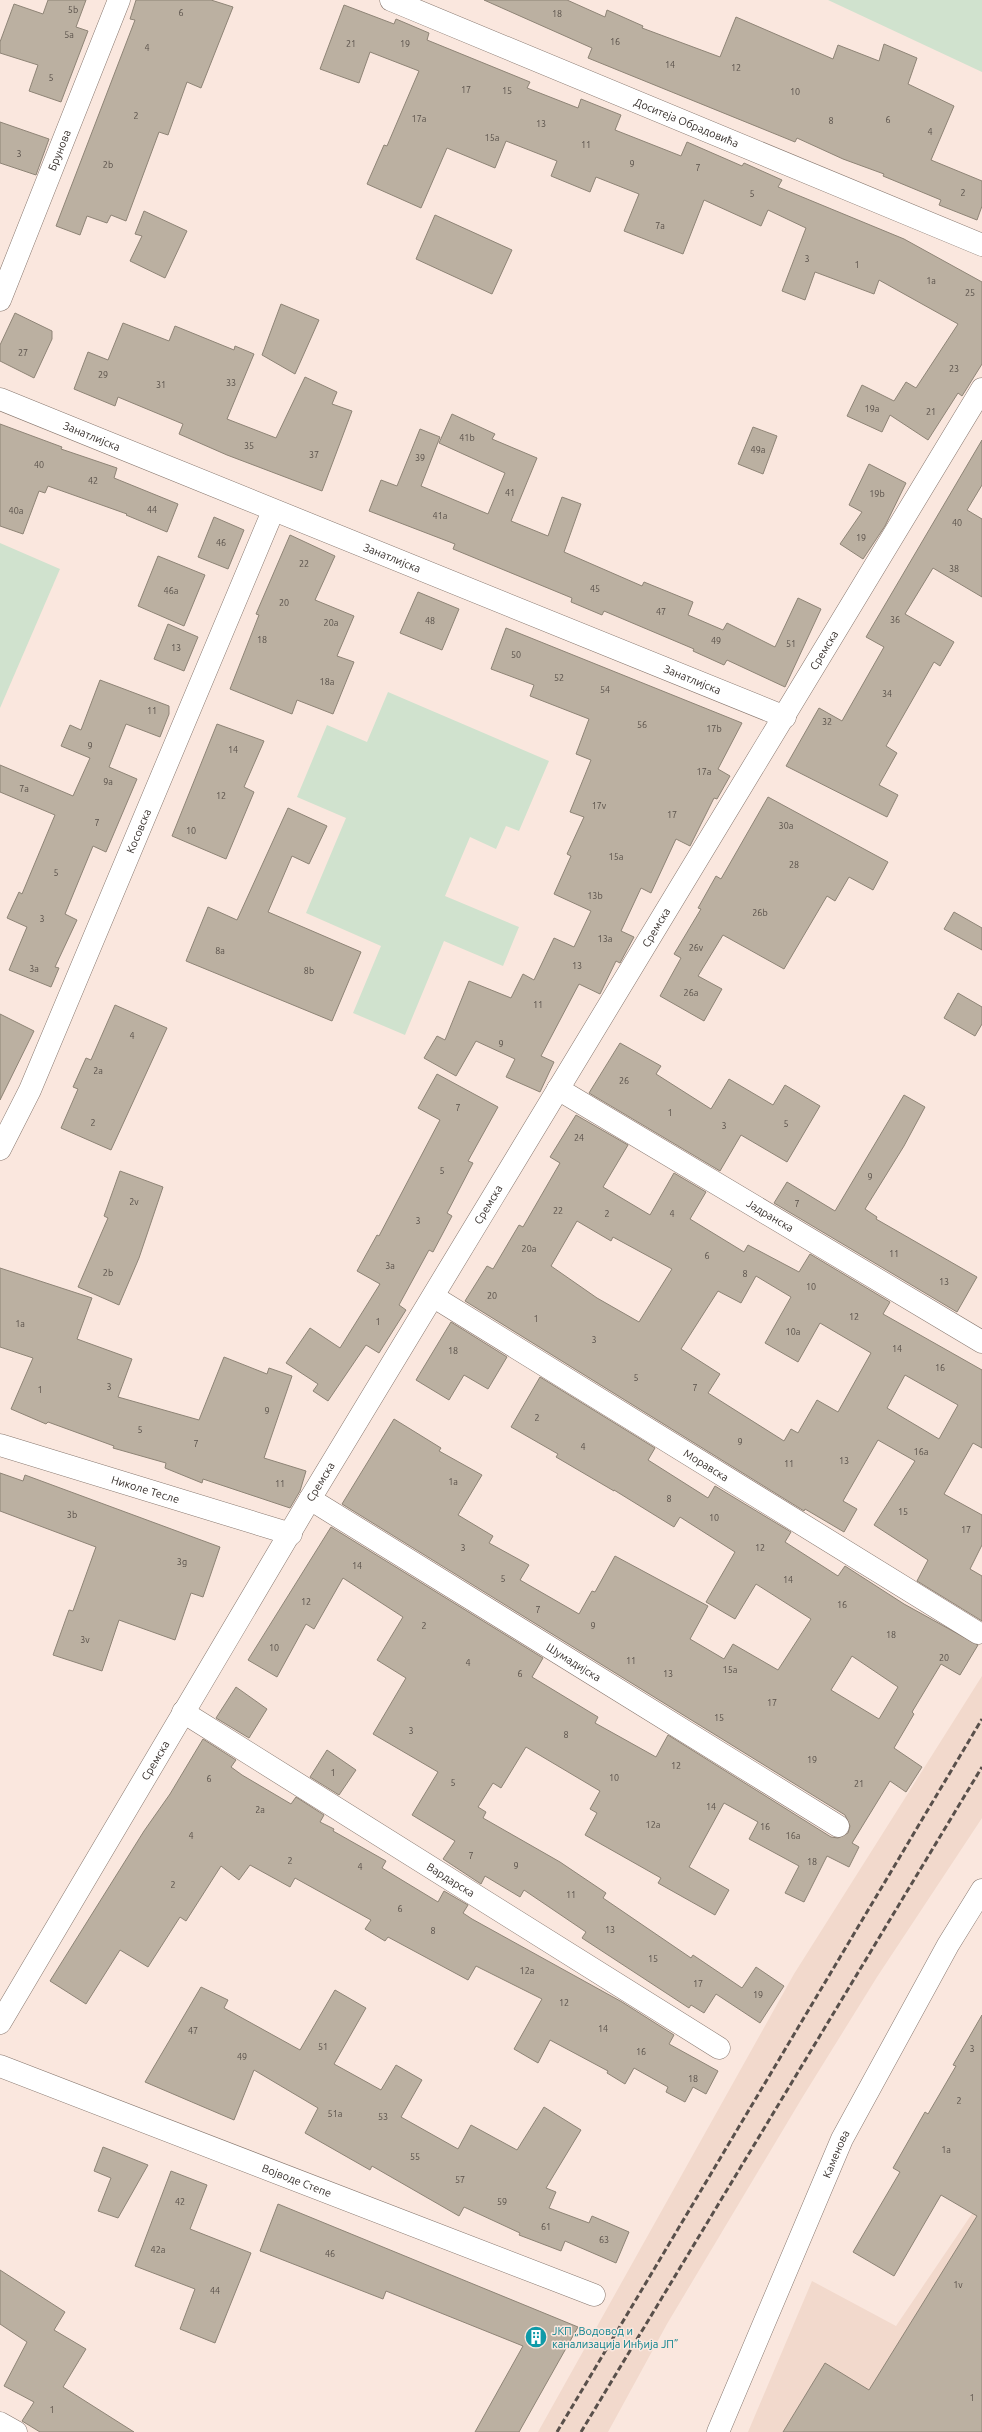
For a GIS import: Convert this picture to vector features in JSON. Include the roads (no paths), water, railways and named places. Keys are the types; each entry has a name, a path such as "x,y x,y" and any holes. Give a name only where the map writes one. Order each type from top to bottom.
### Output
{"street":[{"name":"Брунова","path":"0,300 118,0"},
{"name":"Доситеја Обрадовића","path":"391,0 982,245"},
{"name":"Сремска","path":"0,2023 310,1499 434,1297 558,1089 785,717 982,389"},
{"name":"Занатлијска","path":"0,399 273,511 785,717"},
{"name":"Косовска","path":"0,1149 30,1090 273,511"},
{"name":"Јадранска","path":"558,1089 982,1342"},
{"name":"Моравска","path":"434,1297 978,1633"},
{"name":"Николе Тесле","path":"0,1445 290,1534"},
{"name":"Шумадијска","path":"310,1499 838,1826"},
{"name":"Вардарска","path":"183,1712 718,2048"},
{"name":"Каменова","path":"718,2432 842,2139 948,1945 982,1890"},
{"name":"Војводе Степе","path":"0,2066 594,2295"},
{"path":"0,2423 16,2432"}],"railway":[{"path":"557,2432 982,1719"},
{"path":"581,2432 982,1767"}],"place":[{"name":"ЈКП „Водовод и канализација Инђија ЈП”","path":"536,2337"}]}
